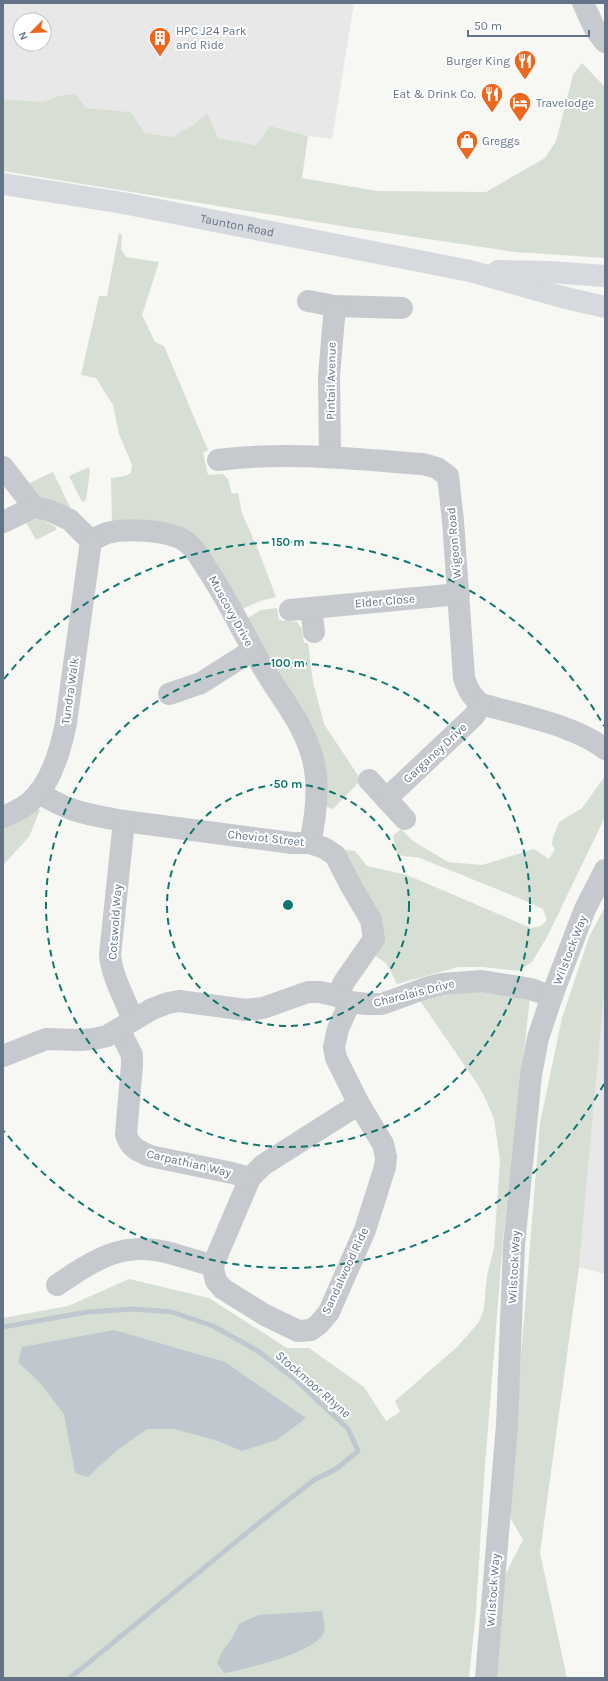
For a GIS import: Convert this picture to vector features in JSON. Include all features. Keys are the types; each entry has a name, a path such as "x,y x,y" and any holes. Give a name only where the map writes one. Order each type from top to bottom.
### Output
{"main road":[{"name":"Taunton Road","path":"3,184 123,203 470,271 562,297 605,307"},
{"name":"Taunton Road","path":"470,271 550,272 605,276"}],"street":[{"path":"583,3 595,29 605,42"},
{"path":"308,301 334,306 402,308"},
{"name":"Pintail Avenue","path":"330,457 329,376 334,306"},
{"name":"Wigeon Road","path":"218,460 258,456 330,457 423,464 437,468 448,476 459,594 464,678 467,689 481,704"},
{"path":"3,467 34,507"},
{"path":"3,522 34,507 48,510 70,520 91,540"},
{"name":"Muscovy Drive","path":"91,540 106,533 119,531 138,530 168,534 182,539 192,547 200,558 226,597 275,689 300,724 313,758 316,775 316,792 310,843"},
{"name":"Tundra Walk","path":"3,817 22,808 39,792 58,755 63,737 91,540"},
{"name":"Elder Close","path":"314,632 300,609 459,594"},
{"path":"169,694 201,683 253,650"},
{"path":"481,704 575,731 594,740 605,749"},
{"name":"Garganey Drive","path":"386,799 474,716 481,704"},
{"path":"369,780 404,819"},
{"name":"Cheviot Street","path":"39,792 53,802 76,812 124,821 292,843 310,843 324,848 335,855 371,920 374,931 374,939 370,947 344,982 343,999"},
{"name":"Cotswold Way","path":"124,821 110,955 126,1024"},
{"name":"Wilstock Way","path":"486,1678 507,1425 514,1245 531,1075 538,1038 552,997 585,909 605,870"},
{"name":"Charolais Drive","path":"3,1056 46,1039 80,1040 106,1036 168,1003 180,1001 246,1010 264,1008 308,992 320,992 367,1004 382,1004 426,988 442,984 482,981 531,989 552,997"},
{"name":"Sandalwood Ride","path":"213,1265 216,1281 223,1289 265,1315 298,1331 311,1330 319,1324 329,1312 365,1230 385,1167 386,1157 383,1144 359,1104 336,1058 334,1047 343,999"},
{"name":"Carpathian Way","path":"126,1024 132,1055 132,1066 126,1134 132,1146 139,1152 150,1156 250,1178"},
{"path":"57,1285 88,1264 120,1250 147,1249 165,1252 213,1265 250,1178 263,1165 359,1104"}],"shaded area":[{"name":"HPC J24 Park and Ride","path":"3,3 354,3 332,139 308,136 270,126 256,145 218,138 207,114 193,125 172,137 145,133 131,112 86,108 58,96 43,102 3,99"},
{"path":"582,63 605,87 605,258 515,252 341,226 3,171 3,99 43,102 58,96 75,94 86,108 131,112 145,133 172,137 193,125 207,113 218,138 256,145 270,126 308,136 302,178 377,191 486,192 545,158 556,141 573,75"},
{"path":"119,233 122,235 121,249 126,257 159,262 142,315 155,342 164,346 208,450 203,453 208,475 223,474 228,479 232,494 238,493 242,513 276,597 260,601 238,611 195,546 112,527 111,478 125,476 131,473 132,465 119,434 113,405 96,378 81,375 99,296 107,296"},
{"path":"89,467 90,471 86,500 82,502 69,476"},
{"path":"53,472 75,517 71,517 23,486"},
{"path":"39,518 56,527 56,530 36,540 26,522"},
{"path":"277,608 279,620 297,622 302,629 304,643 308,643 313,682 324,724 361,780 333,809 322,805 322,788 242,621 261,610"},
{"path":"605,776 605,817 547,937 532,962 518,971 483,967 458,967 397,984 386,963 374,955 335,849 355,851 367,866 407,875 531,928 541,926 547,920 543,909 420,858 397,855 393,836 401,829 413,841 448,862 482,865 534,849 549,859 555,849 552,845 553,837 559,822 582,808"},
{"path":"30,810 40,810 29,837 3,865 3,826"},
{"path":"605,907 605,984 579,1267 540,1553 567,1678 494,1678 502,1581 523,1540 508,1514 540,1123 562,1018 589,937"},
{"path":"605,984 605,1274 579,1267"},
{"path":"531,989 503,1239 484,1479 476,1611 469,1678 3,1678 3,1318 68,1306 129,1279 209,1298 287,1348 309,1348 364,1387 386,1421 400,1412 395,1401 458,1346 479,1322 484,1308 487,1276 494,1247 500,1160 494,1119 486,1100 478,1085 414,992"},
{"path":"114,1330 225,1362 306,1418 277,1440 242,1451 215,1440 174,1429 147,1429 116,1451 88,1477 75,1473 64,1414 39,1382 18,1362 22,1347"},
{"path":"322,1611 325,1630 318,1640 308,1647 263,1664 224,1673 217,1663 239,1624 258,1615"}],"waterway":[{"name":"Stockmoor Rhyne","path":"3,1327 87,1312 134,1309 172,1312 213,1326 258,1351 296,1380 348,1429 358,1451 336,1469 314,1480 260,1522 70,1678"}],"place":[{"name":"HPC J24 Park and Ride","path":"160,58"},
{"name":"Burger King","path":"525,80"},
{"name":"Eat & Drink Co.","path":"492,114"},
{"name":"Travelodge","path":"520,122"},
{"name":"Greggs","path":"467,160"}]}
